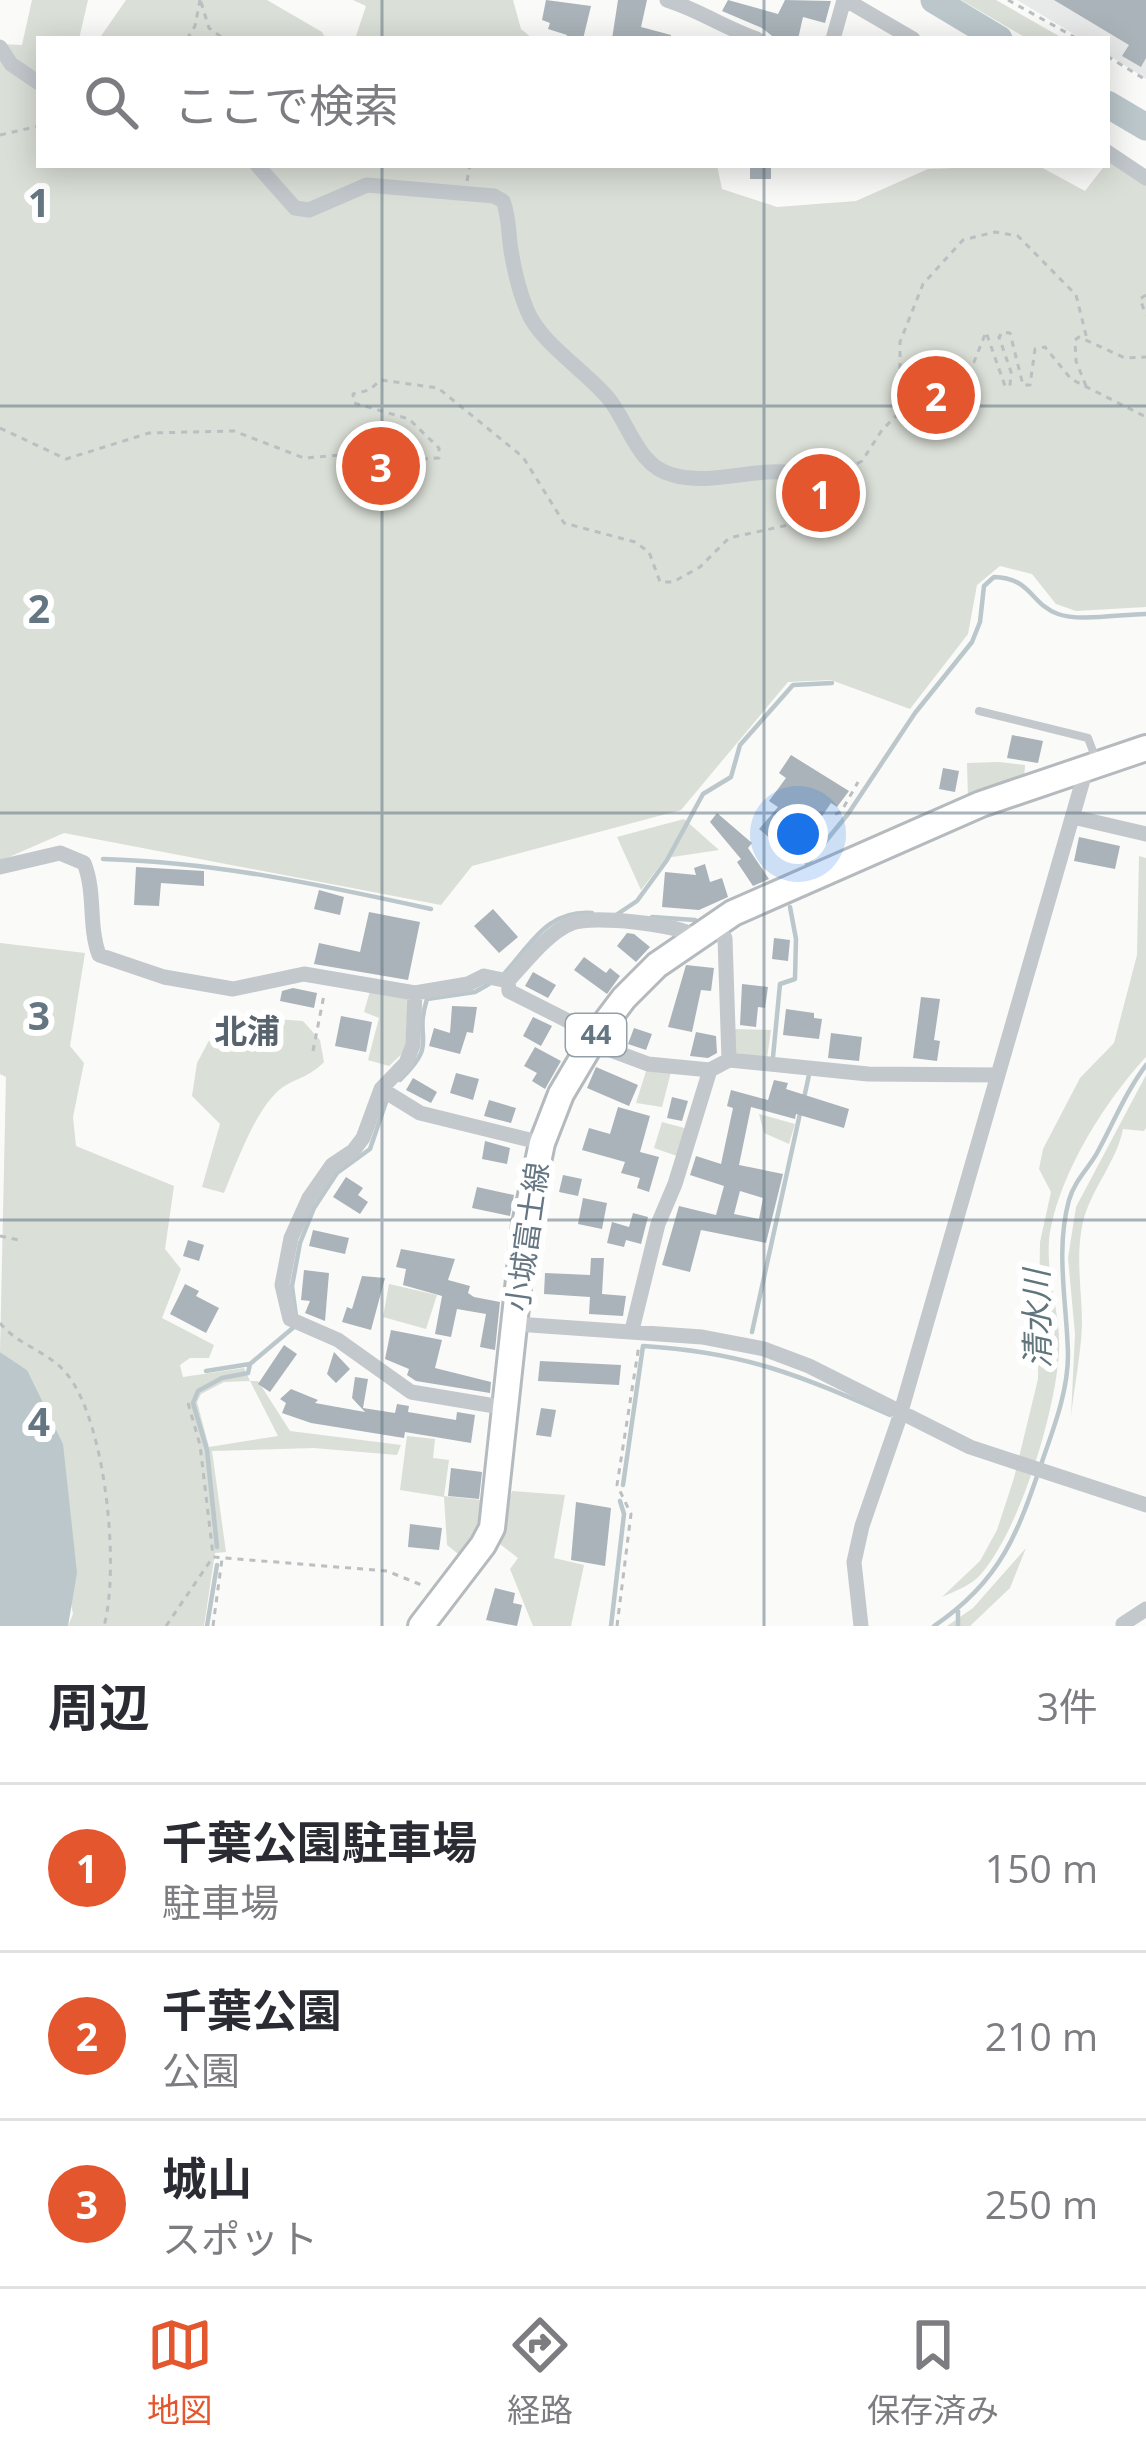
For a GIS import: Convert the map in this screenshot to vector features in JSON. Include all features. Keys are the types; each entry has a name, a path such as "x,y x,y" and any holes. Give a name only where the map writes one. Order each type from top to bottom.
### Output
{"main road":[{"name":"小城富士線","path":"421,1626 492,1528 525,1224 542,1143 560,1094 657,965 704,931 881,846 1146,748"}],"street":[{"path":"667,0 704,12 724,27 749,36"},
{"path":"834,36 845,0 908,36"},
{"path":"0,47 11,64 36,81"},
{"path":"1110,154 1146,178"},
{"path":"260,168 295,208 309,210 367,185 494,196 503,201 511,255 528,315 611,402 648,462 678,477 793,473"},
{"path":"860,1626 854,1562 862,1526 1087,766"},
{"path":"1073,818 1146,833"},
{"path":"0,867 60,853 83,863 92,884 99,955 126,967 233,989 304,974 415,993 484,976 508,981"},
{"path":"508,981 569,924 585,920 704,931 724,938 729,1060"},
{"path":"508,981 509,991 648,1064 710,1070 729,1060 868,1074 998,1076"},
{"path":"415,993 413,1045 406,1063 363,1138 332,1165 310,1198 291,1238 282,1285 296,1322 338,1340 411,1392 507,1408"},
{"path":"637,1331 658,1224 710,1070"},
{"path":"388,1094 420,1113 542,1143"},
{"path":"516,1324 702,1336 764,1348 900,1409 970,1447 1146,1505"},
{"path":"1123,1624 1146,1609"}],"lane":[{"path":"979,711 1088,738 1094,754 1087,766"}],"path":[{"path":"1008,0 1073,36"},
{"path":"188,36 201,1"},
{"path":"201,1 209,28 220,36"},
{"path":"1110,58 1146,80"},
{"path":"0,135 36,127"},
{"path":"900,412 900,342 923,284 963,240 995,232 1018,236 1076,295 1087,339"},
{"path":"1146,295 1139,299 1146,315"},
{"path":"825,480 862,461 900,412 922,372 965,370 974,362 986,332 1005,386 1010,386 1011,372 999,337 1003,332 1010,334 1024,385 1030,385 1035,349 1045,347 1071,380 1146,417"},
{"path":"1087,388 1076,361 1079,337 1126,358 1146,358"},
{"path":"0,428 66,459 149,433 234,431 304,458 353,454 376,443 388,443 423,459 439,458 439,448 410,419 354,403 353,394 381,380 438,388 523,457 564,523 635,542 650,552 660,582 673,582 700,567 730,538 802,522 833,490"},
{"path":"835,814 841,812 858,782"},
{"path":"313,1051 328,976"},
{"path":"0,1235 19,1240"},
{"path":"0,1323 13,1336 48,1355 69,1376 94,1435 112,1579 104,1626"},
{"path":"617,1626 631,1514 617,1485 637,1331"},
{"path":"166,1626 213,1557 200,1445 188,1403"},
{"path":"213,1557 387,1571 445,1594"},
{"path":"213,1626 223,1558"}],"shaded area":[{"path":"32,0 88,0 80,36 36,36 36,168 718,168 722,189 777,207 856,201 928,169 1043,168 1085,191 1103,168 1110,168 1110,161 1146,184 1146,607 1076,611 1056,604 1032,574 1000,566 977,585 968,634 910,709 831,680 788,682 681,810 472,866 441,905 64,833 0,861 0,44 22,45"},
{"path":"126,0 267,0 324,36 101,36"},
{"path":"353,0 513,0 521,29 529,36 356,36 366,6"},
{"path":"961,0 996,0 1059,36 1023,36"},
{"path":"1017,0 1146,0 1146,79 1110,56 1110,36 1077,36"},
{"path":"967,763 1025,765 1024,780 968,797"},
{"path":"684,819 719,850 666,858 641,890 617,837"},
{"path":"1139,856 1146,858 1146,1057 1084,1143 1053,1217 1049,1255 1059,1351 1034,1468 1009,1529 981,1574 942,1597 980,1561 997,1530 1014,1478 1038,1379 1040,1242 1051,1192 1039,1169 1043,1149 1080,1078 1114,1043 1137,955"},
{"path":"0,943 85,953 70,1046 84,1063 73,1117 76,1146 174,1186 165,1249 181,1269 162,1318 214,1345 209,1358 190,1358 180,1365 183,1377 244,1368 250,1381 258,1381 290,1431 401,1445 397,1455 314,1448 212,1451 226,1552 215,1553 204,1626 68,1626 73,1614 27,1370 0,1352 6,1077 0,1074","holes":["250,1381 278,1436 209,1447 197,1402 201,1394 224,1382"]},
{"path":"370,991 410,998 406,1050 389,1066 368,1060 379,1018 364,1012"},
{"path":"221,1018 303,1021 320,1040 324,1062 274,1095 249,1135 224,1193 202,1187 220,1124 192,1096 197,1063"},
{"path":"734,1029 771,1030 767,1058 736,1053"},
{"path":"647,1068 671,1072 662,1107 636,1103"},
{"path":"1146,1075 1146,1128 1123,1129 1083,1222 1081,1336 1071,1417 1075,1334 1068,1258 1076,1207"},
{"path":"759,1114 795,1124 789,1144 764,1133"},
{"path":"662,1122 688,1129 677,1156 654,1148"},
{"path":"389,1284 437,1295 426,1329 383,1317"},
{"path":"0,1352 27,1370 63,1444 77,1573 68,1626 0,1626"},
{"path":"407,1436 435,1439 433,1458 449,1460 444,1496 490,1501 481,1531 462,1557 447,1545 444,1497 400,1490"},
{"path":"512,1491 565,1495 554,1558 584,1565 571,1626 533,1626 510,1569 518,1558 496,1541"},
{"path":"1026,1548 1010,1588 970,1626 947,1626 973,1608"}],"building":[{"path":"546,0 591,6 584,36 548,29 550,23 542,20"},
{"path":"618,0 647,0 641,27 671,35 671,36 612,36"},
{"path":"728,0 778,14 785,0 831,1 825,23 803,17 799,36 772,36 722,11"},
{"path":"1054,0 1146,0 1146,58 1141,67 1122,56 1129,45"},
{"path":"750,168 771,168 771,179 750,179"},
{"path":"1012,735 1043,741 1038,763 1007,758"},
{"path":"791,755 849,791 837,807 831,803 810,834 798,826 780,847 759,829 778,807 769,801 786,778 779,773"},
{"path":"943,768 959,771 955,792 939,789"},
{"path":"717,813 752,843 748,848 769,879 753,886 737,862 741,859 710,822"},
{"path":"1079,837 1120,846 1115,869 1074,861"},
{"path":"705,864 710,882 722,878 728,897 699,910 662,907 665,872 696,875 694,868"},
{"path":"136,867 204,871 204,886 161,883 159,906 134,905"},
{"path":"319,890 344,897 340,915 314,909"},
{"path":"493,909 518,937 499,953 474,926"},
{"path":"369,912 420,922 408,980 314,964 319,943 360,952"},
{"path":"627,933 650,947 636,962 617,946"},
{"path":"774,938 790,940 788,961 772,959"},
{"path":"584,957 606,973 610,968 620,976 607,994 574,970"},
{"path":"686,965 714,968 711,991 701,990 692,1032 668,1027"},
{"path":"533,972 556,985 548,998 525,986"},
{"path":"742,984 768,987 765,1008 758,1007 756,1027 740,1025"},
{"path":"293,988 317,993 314,1008 280,1001 282,991"},
{"path":"921,997 940,999 934,1040 940,1041 937,1061 913,1058"},
{"path":"452,1006 477,1007 473,1033 467,1032 460,1054 429,1046 434,1028 450,1033"},
{"path":"786,1009 814,1013 814,1018 822,1019 819,1039 783,1035"},
{"path":"341,1016 372,1022 366,1052 335,1046"},
{"path":"533,1017 552,1026 541,1046 523,1036"},
{"path":"634,1028 652,1034 646,1050 628,1044"},
{"path":"696,1032 716,1036 717,1053 708,1058 690,1056"},
{"path":"831,1033 862,1037 859,1061 828,1058"},
{"path":"535,1047 561,1061 545,1089 532,1081 537,1073 524,1066"},
{"path":"596,1067 638,1085 629,1106 587,1088"},
{"path":"456,1073 479,1079 473,1100 450,1093"},
{"path":"413,1078 437,1092 431,1103 406,1090"},
{"path":"774,1080 788,1083 786,1089 849,1109 844,1128 751,1107 739,1165 783,1174 766,1243 701,1230 690,1272 662,1265 679,1206 716,1215 724,1186 690,1175 696,1156 721,1164 733,1108 727,1106 731,1090 768,1100","holes":["740,1191 763,1198 759,1219 734,1214"]},
{"path":"672,1097 688,1101 682,1121 667,1118"},
{"path":"489,1100 516,1108 511,1123 484,1116"},
{"path":"618,1107 650,1116 640,1152 659,1157 649,1192 637,1188 640,1178 621,1173 625,1162 582,1150 589,1128 610,1134"},
{"path":"485,1141 510,1148 507,1164 482,1159"},
{"path":"563,1175 582,1179 578,1196 559,1192"},
{"path":"346,1177 363,1188 358,1195 368,1202 360,1214 333,1197"},
{"path":"477,1187 514,1195 510,1216 472,1208"},
{"path":"583,1198 607,1203 602,1229 578,1224"},
{"path":"633,1213 648,1217 641,1244 607,1243 612,1222 629,1227"},
{"path":"313,1230 349,1238 345,1254 309,1246"},
{"path":"188,1240 204,1245 199,1261 183,1256"},
{"path":"401,1249 455,1259 448,1280 470,1286 468,1293 474,1297 500,1302 495,1350 480,1347 486,1314 457,1309 451,1337 435,1334 442,1296 403,1285 406,1269 396,1267"},
{"path":"591,1258 604,1258 602,1294 626,1296 623,1316 589,1314 590,1297 544,1294 545,1273 590,1275"},
{"path":"304,1270 329,1273 325,1321 305,1313 310,1301 301,1300"},
{"path":"362,1276 385,1278 371,1330 342,1322 347,1307 352,1309"},
{"path":"185,1284 219,1308 206,1333 170,1314"},
{"path":"391,1330 442,1340 435,1368 491,1382 490,1393 416,1381 407,1375 409,1369 385,1359"},
{"path":"284,1345 297,1354 270,1392 258,1384"},
{"path":"334,1352 350,1369 336,1383 327,1374"},
{"path":"540,1361 621,1365 619,1385 538,1381"},
{"path":"355,1377 368,1379 363,1408 395,1413 397,1404 409,1406 408,1412 456,1420 457,1412 475,1415 471,1443 405,1432 404,1438 311,1423 282,1413 286,1403 280,1399 291,1389 318,1400 315,1403 365,1412 352,1398"},
{"path":"541,1408 556,1410 551,1437 536,1435"},
{"path":"451,1468 482,1472 479,1499 448,1496"},
{"path":"576,1502 611,1508 605,1566 571,1560"},
{"path":"410,1524 442,1528 439,1550 408,1547"},
{"path":"495,1588 515,1593 513,1603 522,1605 517,1626 486,1620"}],"waterway":[{"path":"934,0 994,36"},
{"path":"1110,106 1146,127"},
{"path":"807,864 972,642 980,622 984,586 994,577 1016,582 1058,614 1089,618 1146,614"},
{"path":"616,915 637,901 667,860 703,794 731,777 740,745 793,685 832,683"},
{"path":"103,859 227,870 431,909"},
{"path":"773,1057 780,984 795,979 796,939 790,907"},
{"path":"504,974 552,923 576,913 592,913"},
{"path":"652,917 695,920"},
{"path":"400,1080 422,1049 427,999 475,992 489,984"},
{"name":"清水川","path":"934,1626 993,1571 1027,1505 1066,1380 1062,1258 1069,1200 1146,1065"},
{"path":"804,1098 809,1075"},
{"path":"296,1316 292,1286 300,1243 314,1208 337,1173 370,1149 387,1099"},
{"path":"752,1332 801,1109"},
{"path":"206,1371 250,1364 294,1327"},
{"path":"623,1485 643,1346 742,1360 890,1415"},
{"path":"217,1547 207,1450 193,1403 198,1391 222,1378 248,1373 250,1364"},
{"path":"611,1626 624,1514 620,1501"},
{"path":"207,1626 217,1565"},
{"path":"958,1610 958,1626"}],"place":[{"name":"千葉公園","path":"936,395"},
{"name":"城山","path":"381,466"},
{"name":"千葉公園駐車場","path":"821,493"}],"district":[{"name":"北浦","path":"247,1031"}]}
